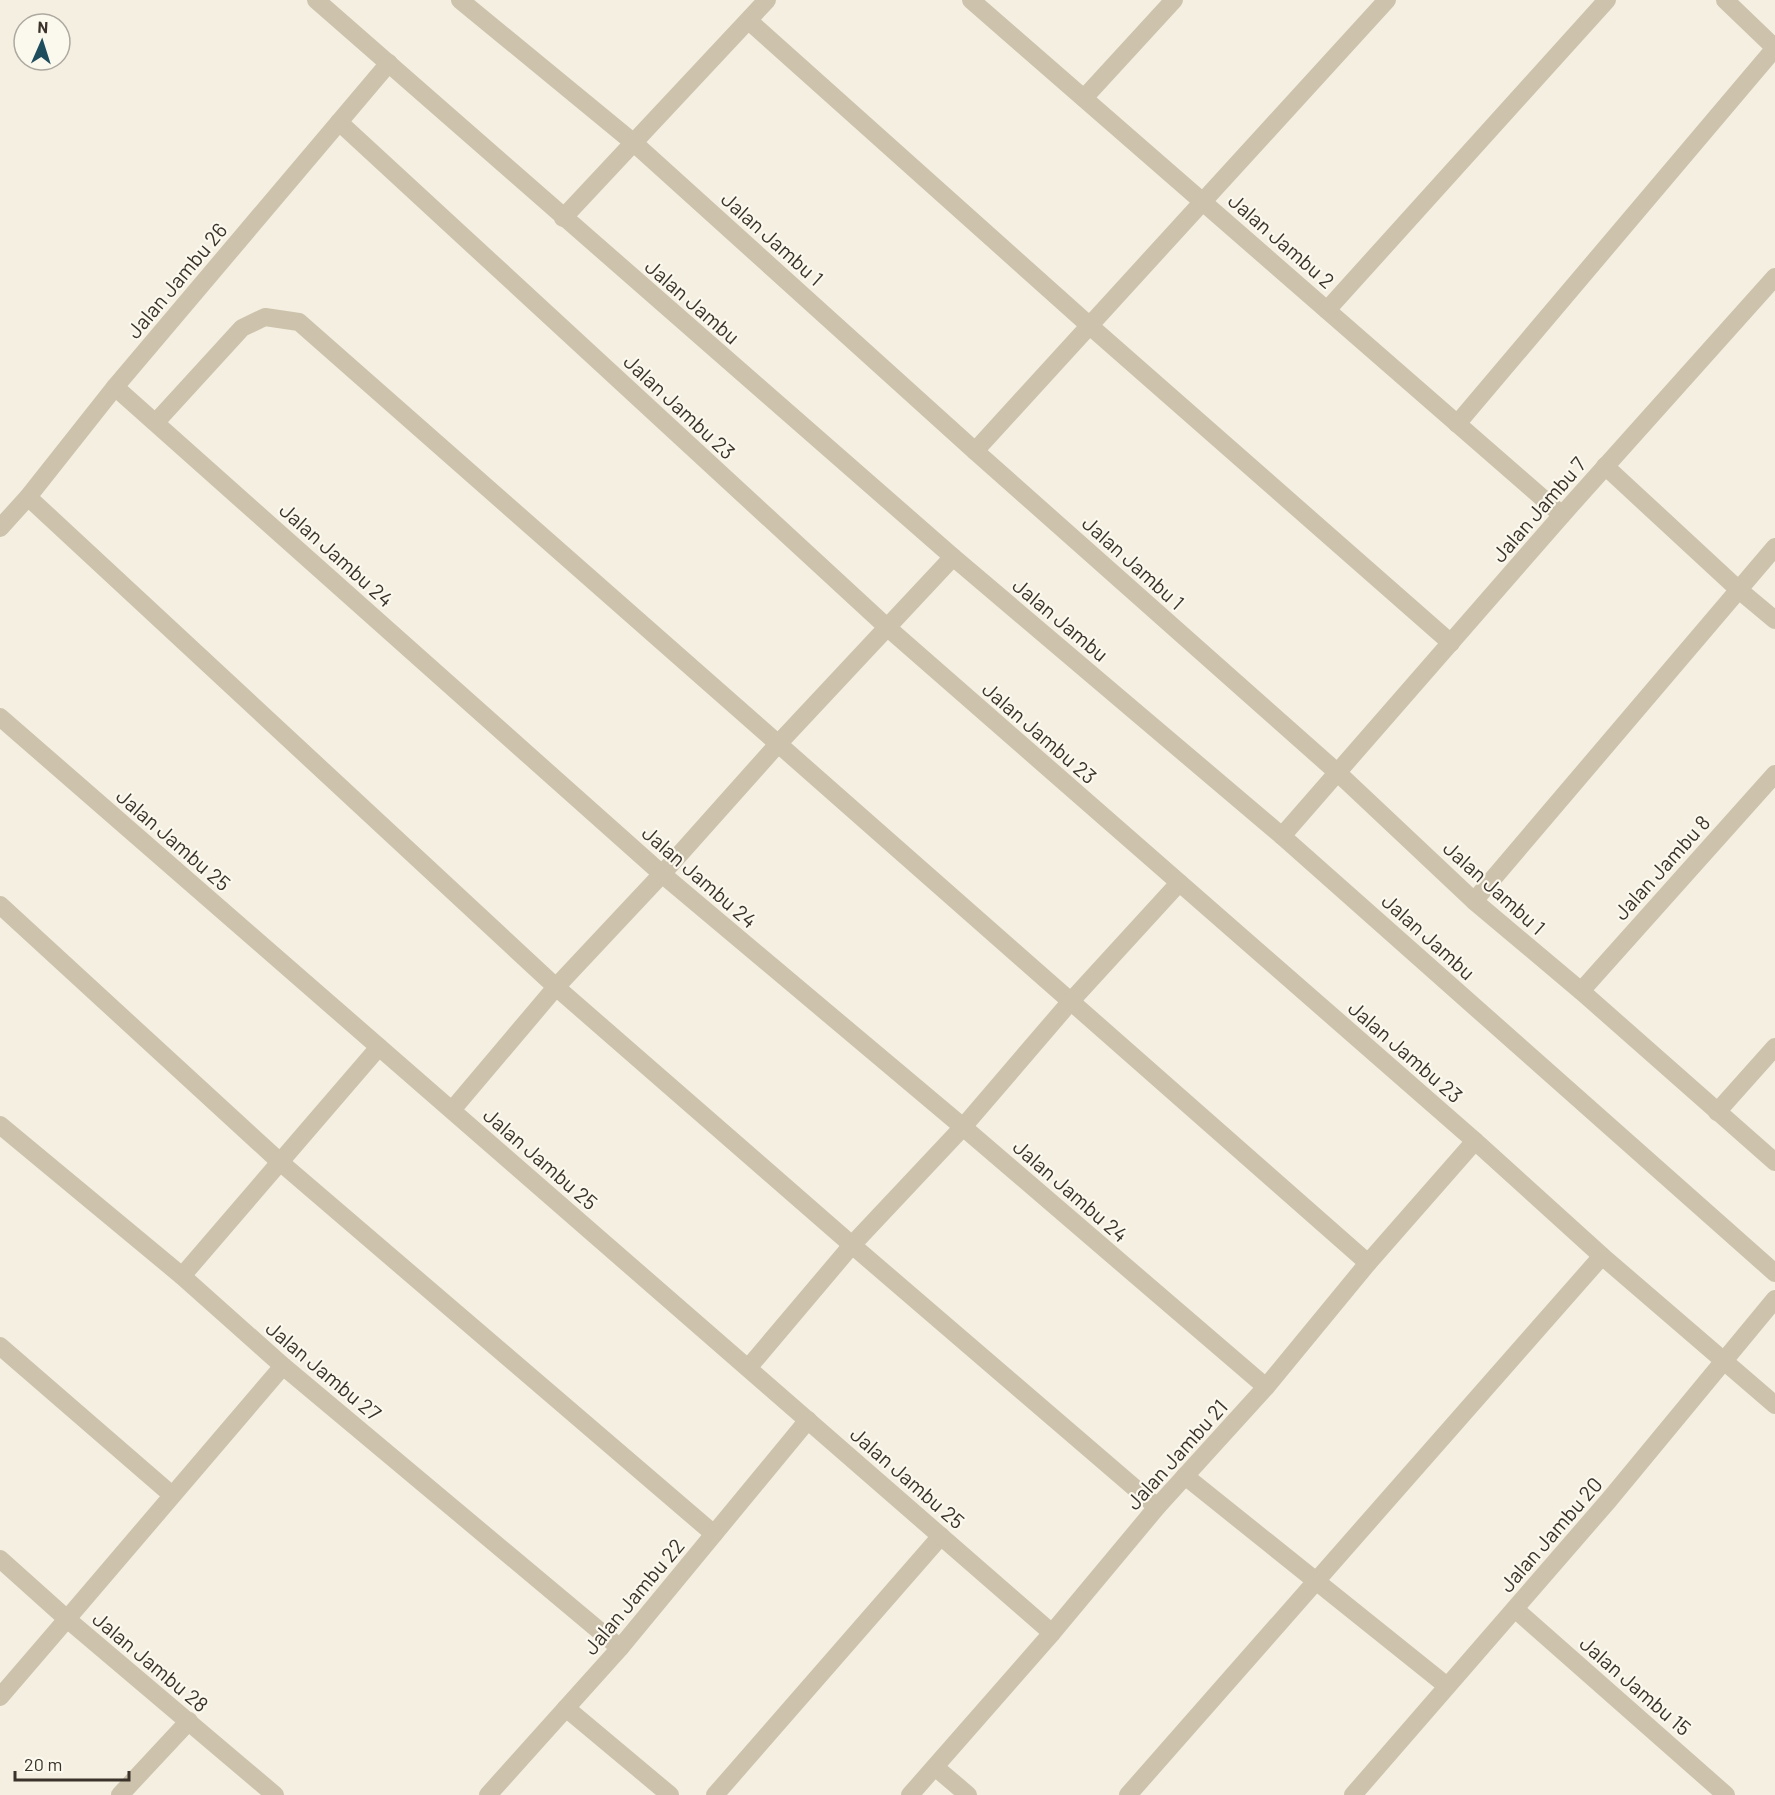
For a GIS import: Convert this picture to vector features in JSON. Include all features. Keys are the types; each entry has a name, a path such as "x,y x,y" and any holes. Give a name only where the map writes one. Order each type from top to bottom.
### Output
{"street":[{"name":"Jalan Jambu","path":"316,0 953,557 1282,836 1775,1273"},
{"name":"Jalan Jambu 1","path":"460,0 634,143 975,451 1338,773 1474,901 1581,991 1775,1162"},
{"path":"563,218 767,0"},
{"name":"Jalan Jambu 2","path":"971,0 1562,515"},
{"path":"1084,98 1174,0"},
{"path":"975,451 1387,0"},
{"path":"1327,310 1607,0"},
{"path":"1457,424 1775,48 1725,0"},
{"path":"749,21 1090,326 1451,643"},
{"name":"Jalan Jambu 26","path":"0,528 115,387 389,63"},
{"name":"Jalan Jambu 23","path":"339,122 888,628 1602,1256 1775,1405"},
{"name":"Jalan Jambu 7","path":"1282,836 1605,466 1775,277"},
{"path":"156,422 242,327 265,317 299,322 1368,1263"},
{"name":"Jalan Jambu 24","path":"115,387 662,874 963,1127 1266,1387"},
{"path":"1605,466 1739,590 1775,620"},
{"path":"27,497 556,987 1157,1507"},
{"path":"1474,901 1775,546"},
{"path":"452,1110 556,987 953,557"},
{"name":"Jalan Jambu 25","path":"0,717 1053,1633"},
{"name":"Jalan Jambu 8","path":"1581,991 1775,774"},
{"path":"748,1368 852,1245 963,1127 1071,1001 1179,883"},
{"path":"0,905 280,1162 714,1534"},
{"path":"182,1276 379,1047"},
{"path":"1717,1112 1775,1047"},
{"name":"Jalan Jambu 27","path":"0,1125 182,1276 283,1365 620,1648"},
{"name":"Jalan Jambu 21","path":"910,1795 1053,1633 1157,1507 1266,1387 1368,1263 1475,1142"},
{"path":"1128,1795 1602,1256"},
{"name":"Jalan Jambu 20","path":"1353,1795 1609,1500 1775,1299"},
{"path":"0,1346 172,1495"},
{"path":"0,1697 283,1365"},
{"name":"Jalan Jambu 22","path":"488,1795 620,1648 808,1420"},
{"path":"1185,1476 1447,1686"},
{"path":"715,1795 942,1536"},
{"name":"Jalan Jambu 28","path":"0,1559 67,1619 275,1795"},
{"name":"Jalan Jambu 15","path":"1515,1609 1726,1795"},
{"path":"566,1708 670,1795"},
{"path":"120,1795 189,1721"},
{"path":"935,1767 968,1795"}]}
